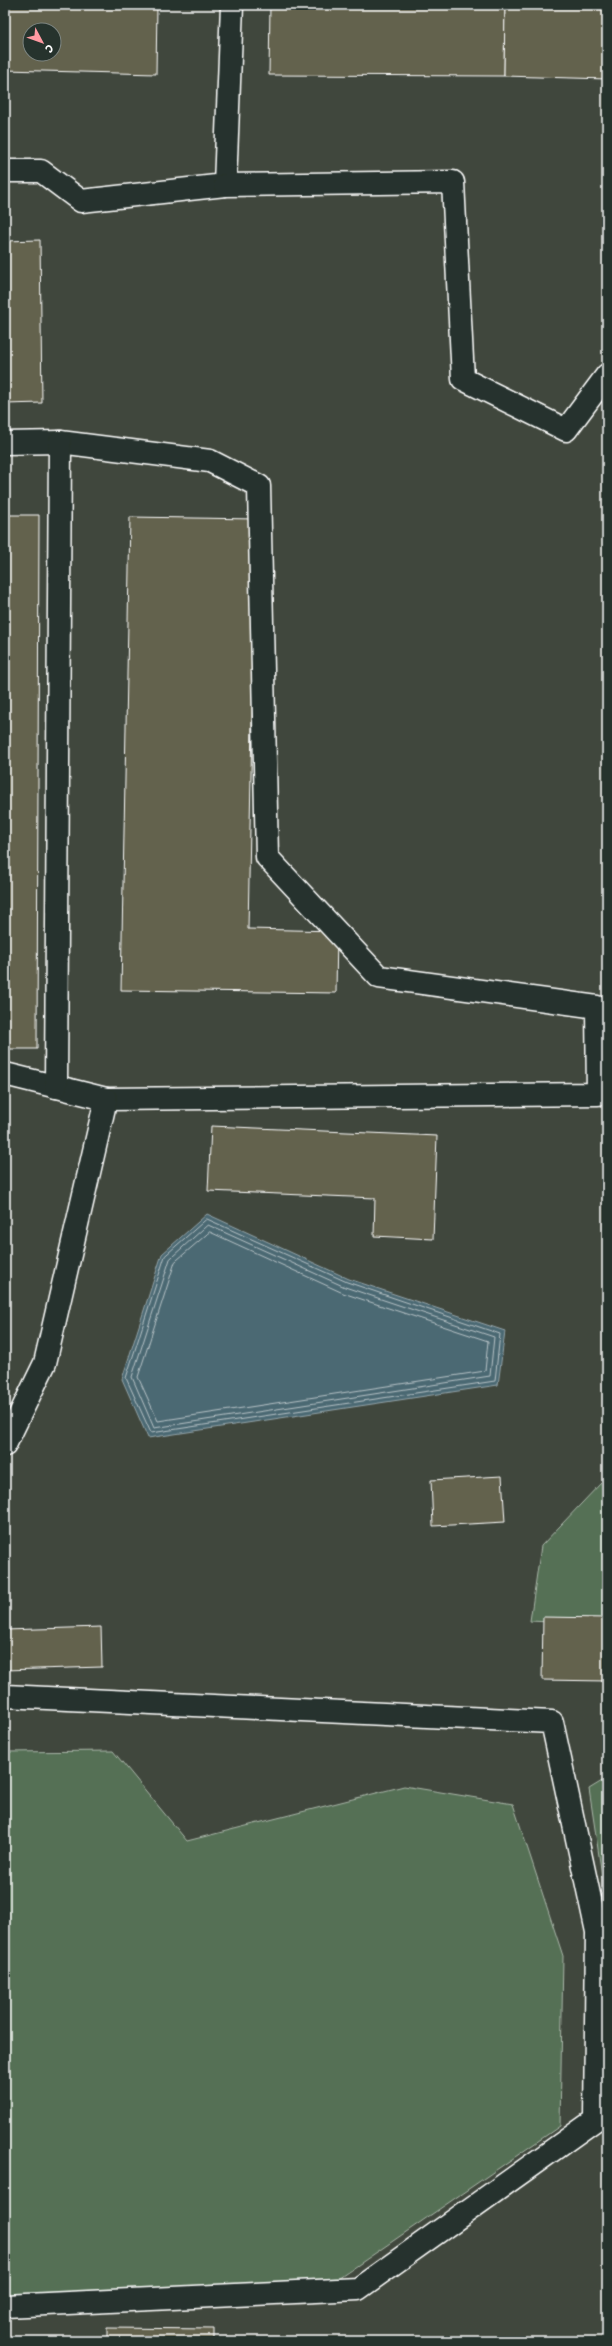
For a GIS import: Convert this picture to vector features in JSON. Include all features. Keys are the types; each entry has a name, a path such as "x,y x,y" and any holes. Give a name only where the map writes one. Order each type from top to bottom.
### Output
{"lane":[{"path":"225,185 232,5"},
{"path":"5,172 41,172 81,201 225,185 453,182 463,379 566,430 607,375"},
{"path":"56,1087 60,442"},
{"path":"5,443 60,442 210,461 259,486 267,857 378,977 597,1007 598,1094 106,1099 5,1074"},
{"path":"5,1445 45,1363 106,1099"},
{"path":"5,1696 552,1722 597,1932 595,2120 358,2289 5,2306"}],"shaded area":[{"path":"5,5 607,5 607,2341 5,2341"}],"green space":[{"path":"601,1483 607,1485 607,1625 530,1621 541,1546"},
{"path":"113,1751 187,1841 404,1786 513,1804 563,1956 560,2126 332,2283 5,2300 5,1752"},
{"path":"607,1778 607,1909 589,1789"}],"water":[{"path":"207,1214 349,1279 505,1331 498,1385 148,1438 122,1379 162,1254"}],"building":[{"path":"5,5 157,5 156,74 5,70"},
{"path":"270,5 505,5 504,76 269,75"},
{"path":"505,5 607,5 607,79 504,76"},
{"path":"40,240 42,403 5,404 5,241"},
{"path":"5,515 39,515 37,1049 5,1049"},
{"path":"130,517 256,519 248,929 337,931 336,993 121,990"},
{"path":"211,1126 437,1136 433,1239 374,1236 375,1198 208,1191"},
{"path":"502,1476 505,1522 433,1526 431,1480"},
{"path":"543,1617 607,1618 607,1681 542,1680"},
{"path":"101,1627 102,1667 5,1670 5,1630"},
{"path":"607,2184 607,2260 604,2259"},
{"path":"107,2328 214,2329 214,2341 107,2341"}]}
